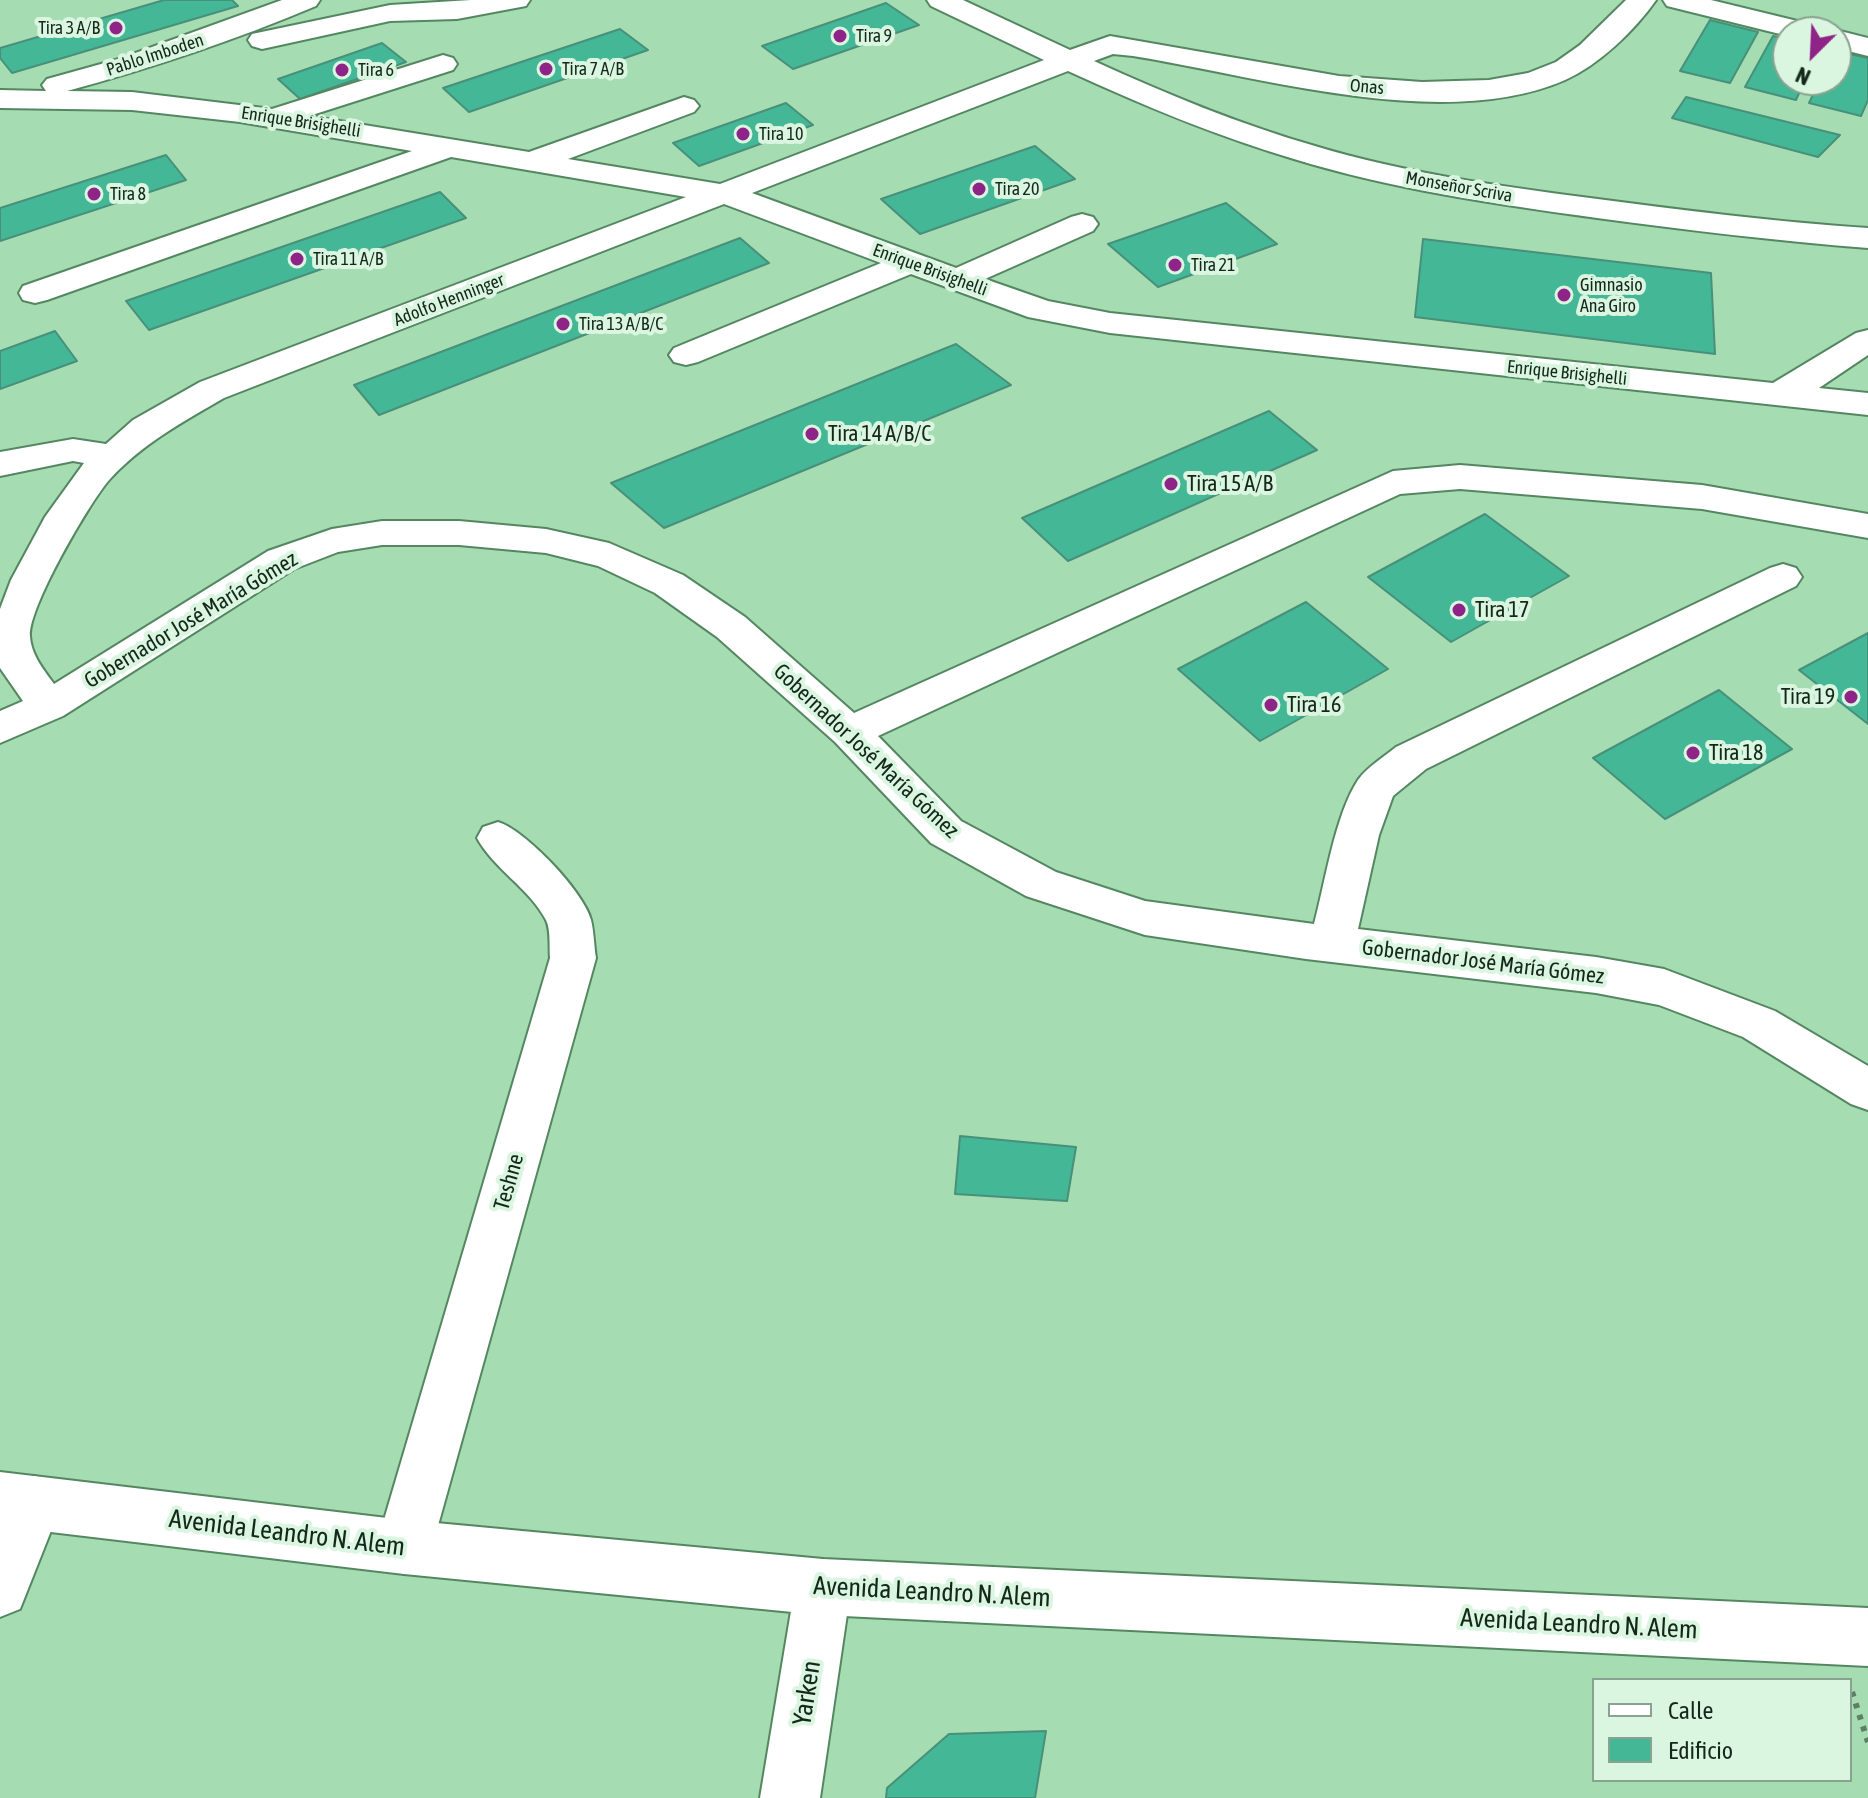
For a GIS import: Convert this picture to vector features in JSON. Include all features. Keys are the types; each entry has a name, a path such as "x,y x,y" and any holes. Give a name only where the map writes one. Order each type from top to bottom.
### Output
{"main road":[{"name":"Pablo Imboden","path":"0,99 79,80 212,36 306,0"},
{"path":"212,36 256,41 390,13 457,11 516,0"},
{"path":"941,0 1068,61"},
{"name":"Onas","path":"1068,61 1110,45 1147,49 1290,78 1365,88 1448,92 1505,87 1555,73 1593,47 1642,0"},
{"path":"1677,0 1772,23"},
{"name":"Adolfo Henninger","path":"49,706 19,666 10,634 30,580 64,517 97,471 146,428 212,390 1068,61"},
{"name":"Monseñor Scriva","path":"1068,61 1223,125 1303,153 1384,174 1486,193 1725,226 1868,238"},
{"path":"274,117 443,64"},
{"name":"Enrique Brisighelli","path":"0,99 132,101 274,117 725,194 1040,310 1126,325 1868,404"},
{"path":"530,162 684,106"},
{"path":"35,293 448,148"},
{"path":"955,280 1082,224"},
{"path":"686,355 908,263"},
{"path":"1776,395 1804,382 1868,340"},
{"path":"0,464 80,450 113,457"},
{"path":"849,732 1393,483 1460,477 1702,497 1868,526"},
{"name":"Gobernador José María Gómez","path":"0,728 49,706 281,560 332,541 370,535 459,533 546,541 609,556 669,584 731,627 849,732 946,832 1041,884 1145,918 1596,975 1664,987 1759,1024 1868,1090"},
{"path":"1332,944 1358,835 1375,788 1411,758 1783,577"},
{"name":"Teshne","path":"404,1547 573,958 569,919 536,874 498,838"},
{"path":"0,1589 18,1501"},
{"name":"Avenida Leandro N. Alem","path":"18,1501 404,1547 823,1587 1868,1637"},
{"name":"Yarken","path":"790,1798 823,1587"}],"path":[{"path":"1852,1694 1868,1742"}],"building":[{"name":"Tira 3 A/B","path":"164,0 232,0 238,6 12,73 0,58 0,48"},
{"name":"Tira 9","path":"886,3 919,25 793,69 762,46"},
{"path":"1710,20 1758,32 1730,83 1680,71"},
{"name":"Tira 7 A/B","path":"620,29 648,50 469,112 443,88"},
{"path":"1772,38 1772,94 1745,87"},
{"name":"Tira 6","path":"382,43 406,62 300,99 278,79"},
{"path":"1852,54 1868,58 1868,100 1861,116 1809,103 1812,96 1852,96"},
{"path":"1686,97 1840,135 1818,157 1672,118"},
{"name":"Tira 10","path":"786,103 813,125 699,166 673,143"},
{"name":"Tira 20","path":"1035,146 1075,179 920,234 881,199"},
{"name":"Tira 8","path":"166,155 186,180 0,241 0,208"},
{"name":"Tira 11 A/B","path":"440,192 466,218 149,330 126,301"},
{"name":"Tira 21","path":"1226,203 1277,244 1158,287 1108,244"},
{"name":"Tira 13 A/B/C","path":"740,238 769,263 379,415 354,385"},
{"name":"Gimnasio Ana Giro","path":"1423,239 1711,273 1715,354 1415,317"},
{"path":"55,331 77,361 0,389 0,351"},
{"name":"Tira 14 A/B/C","path":"956,344 1011,385 664,528 611,483"},
{"name":"Tira 15 A/B","path":"1269,411 1317,450 1068,561 1022,518"},
{"name":"Tira 17","path":"1485,514 1569,576 1451,642 1368,577"},
{"name":"Tira 16","path":"1306,602 1388,669 1260,741 1178,669"},
{"name":"Tira 19","path":"1868,633 1868,724 1799,670"},
{"name":"Tira 18","path":"1719,690 1792,749 1665,819 1593,758"},
{"path":"960,1136 1076,1147 1067,1201 955,1194"},
{"path":"1046,1731 1035,1798 886,1798 887,1788 949,1734"}],"place":[{"name":"Tira 3 A/B","path":"116,28"},
{"name":"Tira 9","path":"840,36"},
{"name":"Tira 7 A/B","path":"546,69"},
{"name":"Tira 6","path":"342,70"},
{"name":"Tira 10","path":"743,134"},
{"name":"Tira 20","path":"979,189"},
{"name":"Tira 8","path":"94,194"},
{"name":"Tira 11 A/B","path":"297,259"},
{"name":"Tira 21","path":"1175,265"},
{"name":"Gimnasio Ana Giro","path":"1564,295"},
{"name":"Tira 13 A/B/C","path":"563,324"},
{"name":"Tira 14 A/B/C","path":"812,434"},
{"name":"Tira 15 A/B","path":"1171,484"},
{"name":"Tira 17","path":"1459,610"},
{"name":"Tira 19","path":"1851,697"},
{"name":"Tira 16","path":"1271,705"},
{"name":"Tira 18","path":"1693,753"}]}
